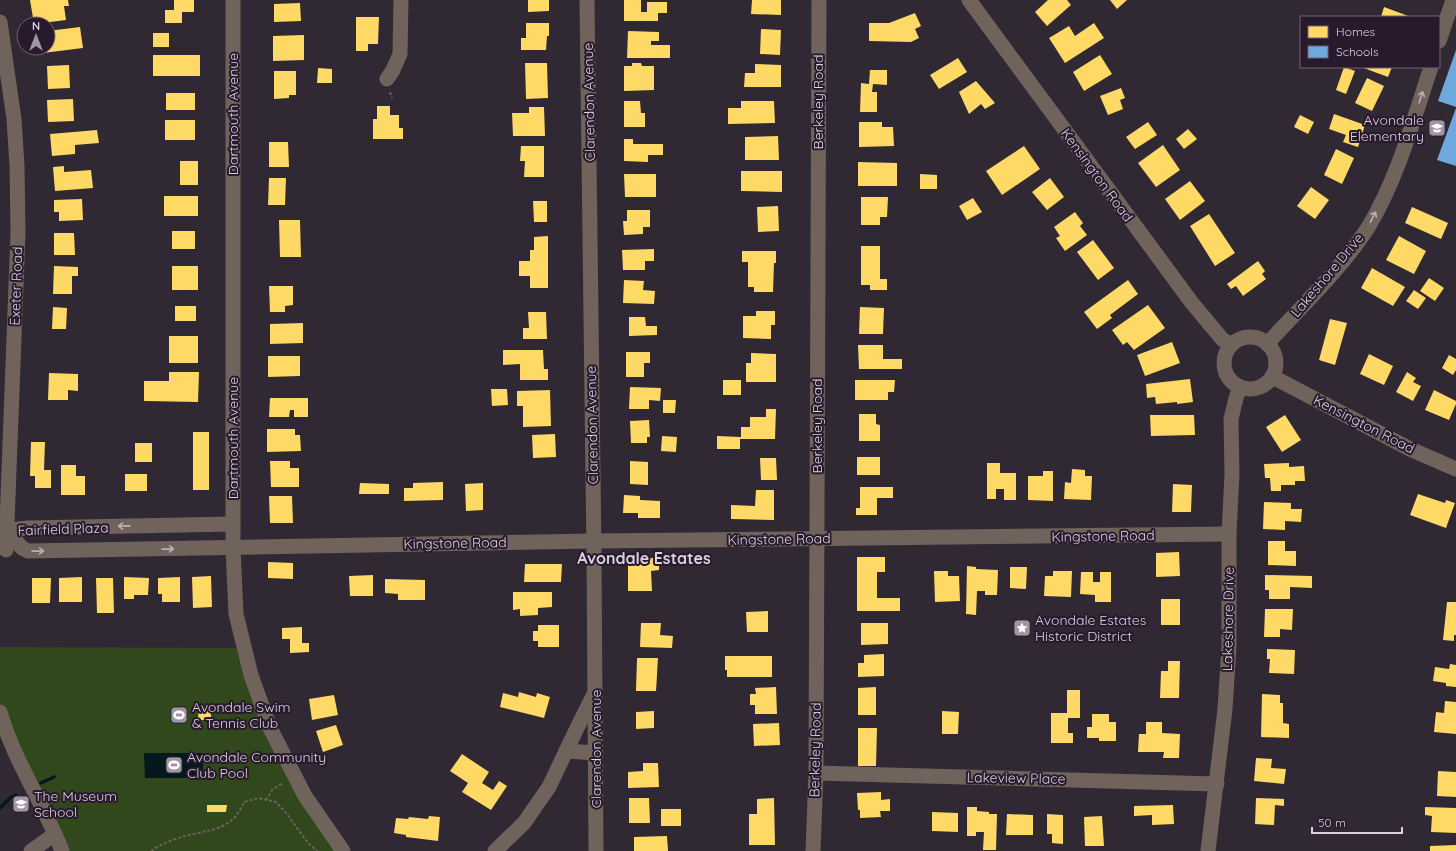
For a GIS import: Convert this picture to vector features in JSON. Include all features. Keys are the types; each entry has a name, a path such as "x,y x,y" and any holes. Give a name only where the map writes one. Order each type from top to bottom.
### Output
{"street":[{"name":"Dartmouth Avenue","path":"233,0 233,548 236,614 251,675 270,728 305,796 343,851"},
{"path":"387,79 394,70 400,54 400,0"},
{"name":"Clarendon Avenue","path":"587,0 596,692 596,851"},
{"name":"Berkeley Road","path":"813,851 816,773 819,0"},
{"name":"Kensington Road","path":"969,0 1192,303 1222,338 1231,345"},
{"path":"1440,38 1453,0"},
{"name":"Exeter Road","path":"0,22 14,119 17,166 18,232 3,531 6,550"},
{"name":"Lakeshore Drive","path":"1268,344 1340,264 1364,232 1401,168 1430,68"},
{"path":"1244,337 1253,337 1261,339 1268,344 1273,350 1276,359 1276,368 1273,376 1268,382 1262,386 1248,389 1240,388 1227,377 1224,369 1226,352 1237,340 1244,337"},
{"name":"Kensington Road","path":"1273,376 1410,449 1456,469"},
{"name":"Lakeshore Drive","path":"1208,851 1225,709 1229,647 1229,534 1232,474 1231,419 1240,388"},
{"name":"Fairfield Plaza","path":"3,531 27,528 233,524"},
{"name":"Fairfield Plaza","path":"3,531 22,548 28,551 233,548"},
{"name":"Kingstone Road","path":"233,548 594,541 1229,534"},
{"path":"495,851 524,823 549,787 596,692"},
{"path":"0,712 11,744 62,851"},
{"path":"566,751 596,753"},
{"name":"Lakeview Place","path":"816,773 1217,784"},
{"path":"31,851 55,834"}],"path":[{"path":"266,800 272,790 295,777"},
{"path":"152,851 160,845 184,836 204,833 221,827 236,815 244,802 258,798 276,802 287,814 308,844 316,851"}],"green space":[{"path":"0,647 238,648 298,787 345,851 64,851 0,711"}],"water":[{"name":"Avondale Community Club Pool","path":"144,753 203,753 203,778 145,778"}],"building: Homes":[{"path":"30,0 68,0 69,6 64,6 66,20 56,21 56,16 33,16"},
{"path":"174,0 194,0 194,12 182,12 182,23 165,23 165,10 174,10"},
{"path":"528,0 549,0 549,11 528,12"},
{"path":"624,0 641,0 641,12 647,12 647,2 667,2 667,13 658,13 658,21 624,21"},
{"path":"752,0 781,0 781,15 751,14"},
{"path":"1048,0 1067,0 1071,5 1047,26 1035,12"},
{"path":"1110,0 1127,0 1117,9"},
{"path":"300,3 301,21 274,22 274,4"},
{"path":"1384,7 1408,16 1381,16"},
{"path":"915,13 921,26 915,29 919,38 911,42 869,41 869,23 889,23"},
{"path":"356,17 379,17 378,44 368,44 368,51 356,51"},
{"path":"526,23 549,23 549,36 547,36 546,50 521,50 521,38 526,38"},
{"path":"1094,23 1104,38 1065,63 1049,38 1069,26 1075,36"},
{"path":"80,27 83,48 56,51 56,30"},
{"path":"761,29 781,30 780,55 760,54"},
{"path":"628,31 659,32 659,41 651,41 651,45 670,45 670,58 627,58"},
{"path":"153,33 169,33 169,47 153,47"},
{"path":"304,35 304,60 273,61 273,36"},
{"path":"153,55 200,55 200,76 153,76"},
{"path":"1100,55 1112,74 1084,91 1073,72"},
{"path":"958,58 967,72 939,89 930,75"},
{"path":"525,63 547,63 548,98 526,99"},
{"path":"632,63 641,63 642,66 654,66 654,90 624,91 624,66 632,66"},
{"path":"755,64 781,65 781,87 744,87 745,73 755,73"},
{"path":"69,65 70,88 48,89 47,66"},
{"path":"318,68 332,69 332,83 317,83"},
{"path":"1344,68 1355,71 1346,94 1336,90"},
{"path":"1364,68 1392,68 1388,77"},
{"path":"870,70 887,70 887,85 873,84 872,92 877,92 877,112 860,112 861,83 869,84"},
{"path":"274,71 296,71 296,95 289,95 289,98 274,99"},
{"path":"1367,78 1384,86 1372,111 1355,103"},
{"path":"976,81 995,103 985,109 981,104 969,114 959,92"},
{"path":"1121,88 1125,98 1120,100 1123,109 1108,115 1100,96"},
{"path":"166,93 195,93 195,110 166,110"},
{"path":"73,99 74,121 48,122 47,100"},
{"path":"624,101 640,101 641,113 645,113 645,127 624,127"},
{"path":"741,101 774,101 775,123 728,124 728,108 741,108"},
{"path":"377,106 390,106 390,115 399,115 399,128 403,128 403,139 373,139 373,119 377,119"},
{"path":"529,107 544,107 545,136 513,136 512,113 529,113"},
{"path":"1334,114 1365,125 1358,147 1343,142 1346,135 1329,129"},
{"path":"1300,115 1314,122 1308,134 1294,127"},
{"path":"165,120 195,120 195,140 165,140"},
{"path":"859,122 882,122 882,127 893,127 894,146 859,147"},
{"path":"1148,122 1157,135 1135,149 1126,137"},
{"path":"1188,129 1197,139 1184,149 1176,139"},
{"path":"97,130 99,143 75,145 75,154 52,156 50,134"},
{"path":"778,136 779,160 745,160 745,137"},
{"path":"624,139 633,139 633,144 663,144 663,155 648,155 648,162 624,161"},
{"path":"269,142 288,142 289,167 269,167"},
{"path":"1163,145 1180,170 1156,187 1138,163"},
{"path":"521,146 544,146 544,177 524,177 525,161 520,161"},
{"path":"1024,146 1040,169 1002,195 986,171"},
{"path":"1336,149 1354,158 1342,184 1324,175"},
{"path":"180,161 198,161 198,185 180,185"},
{"path":"858,162 897,163 897,186 858,186"},
{"path":"64,166 64,172 91,170 93,188 55,191 53,167"},
{"path":"741,171 782,171 782,192 741,191"},
{"path":"624,174 656,174 656,197 625,197"},
{"path":"920,174 937,175 937,189 920,189"},
{"path":"269,178 286,178 285,205 268,205"},
{"path":"1050,178 1064,197 1047,210 1032,192"},
{"path":"1190,181 1205,201 1180,220 1165,199"},
{"path":"1311,187 1329,200 1315,219 1297,206"},
{"path":"164,196 198,196 198,216 164,216"},
{"path":"861,197 888,197 887,217 880,217 880,225 861,225"},
{"path":"973,198 982,212 967,220 959,206"},
{"path":"82,199 83,220 59,221 59,212 54,212 54,200"},
{"path":"533,201 547,201 547,222 534,222"},
{"path":"778,206 779,231 758,232 757,207"},
{"path":"1412,207 1448,223 1441,239 1405,223"},
{"path":"627,210 650,210 650,227 643,227 643,234 624,235 623,221 627,221"},
{"path":"1075,212 1083,223 1080,226 1087,235 1065,251 1056,238 1060,236 1054,227"},
{"path":"1209,214 1235,253 1215,266 1190,226"},
{"path":"279,220 300,220 301,257 280,257"},
{"path":"172,231 195,231 195,249 172,249"},
{"path":"54,233 74,233 75,255 54,255"},
{"path":"548,236 548,288 530,288 530,276 519,276 519,261 530,261 530,250 534,250 534,237"},
{"path":"1399,236 1426,251 1414,274 1386,260"},
{"path":"1093,240 1114,268 1098,280 1077,252"},
{"path":"861,246 880,246 880,279 887,279 887,290 870,290 870,285 861,285"},
{"path":"654,249 654,261 645,261 645,270 623,270 622,250"},
{"path":"742,251 776,251 773,292 754,292 754,287 748,287 748,262 742,262"},
{"path":"1258,261 1265,271 1262,274 1266,279 1243,296 1236,286 1231,289 1227,284"},
{"path":"54,266 78,267 78,276 72,276 72,294 53,294"},
{"path":"172,266 198,266 198,290 172,290"},
{"path":"1372,268 1405,287 1393,306 1361,288"},
{"path":"1429,278 1444,288 1435,301 1420,291"},
{"path":"624,280 644,281 643,290 655,291 654,304 623,303"},
{"path":"1128,280 1138,294 1110,315 1112,318 1097,329 1084,312"},
{"path":"269,286 293,286 293,305 285,306 285,312 270,312"},
{"path":"1414,290 1426,298 1418,309 1406,301"},
{"path":"1148,305 1165,328 1134,350 1127,342 1123,345 1112,330"},
{"path":"175,306 196,306 196,321 175,321"},
{"path":"53,307 67,308 66,329 52,329"},
{"path":"860,307 884,308 883,334 859,334"},
{"path":"756,311 775,311 775,325 771,325 771,339 743,338 743,316 756,316"},
{"path":"528,312 546,312 547,339 523,339 523,328 529,328"},
{"path":"629,317 645,317 646,326 657,326 657,335 629,336"},
{"path":"1330,319 1347,323 1335,365 1319,360"},
{"path":"303,323 303,343 270,344 270,324"},
{"path":"169,336 198,336 198,363 169,363"},
{"path":"1172,342 1180,363 1145,376 1137,355"},
{"path":"858,345 883,345 883,359 902,359 902,369 859,369"},
{"path":"503,350 543,350 544,369 548,369 548,380 520,380 520,364 503,365"},
{"path":"626,352 650,352 650,363 644,363 644,377 626,377"},
{"path":"751,353 776,354 776,382 746,382 746,363 751,363"},
{"path":"1369,354 1393,366 1384,385 1360,374"},
{"path":"1449,355 1456,359 1456,370 1453,375 1442,368"},
{"path":"268,356 300,356 300,376 268,377"},
{"path":"169,372 199,372 198,402 144,401 144,381 169,381"},
{"path":"1407,372 1416,378 1413,382 1421,386 1413,401 1396,392"},
{"path":"49,373 78,374 78,391 68,390 68,400 48,400"},
{"path":"1190,379 1193,402 1156,404 1155,397 1147,398 1146,384"},
{"path":"723,380 741,380 741,395 723,395"},
{"path":"855,380 895,380 894,392 888,392 888,400 855,400"},
{"path":"630,387 661,388 660,401 649,400 649,409 629,409"},
{"path":"491,389 507,389 508,405 492,406"},
{"path":"550,390 551,426 523,427 523,406 517,406 517,391"},
{"path":"1434,390 1456,401 1449,420 1425,410"},
{"path":"270,398 308,398 308,417 294,417 294,410 290,410 289,417 269,417"},
{"path":"663,400 676,400 675,413 663,413"},
{"path":"766,409 776,409 775,439 740,439 740,449 717,449 717,436 741,437 741,427 750,427 750,417 766,417"},
{"path":"859,414 876,414 876,424 880,425 880,441 859,441"},
{"path":"1150,415 1194,415 1195,435 1151,436"},
{"path":"1285,415 1301,440 1282,452 1266,427"},
{"path":"649,420 650,437 647,437 647,443 631,443 630,421"},
{"path":"267,429 295,429 295,435 300,435 301,451 267,452"},
{"path":"193,432 209,432 209,490 193,490"},
{"path":"555,434 556,457 533,458 532,435"},
{"path":"662,436 677,437 676,452 661,451"},
{"path":"31,442 45,442 44,470 51,470 51,488 35,488 35,476 30,476"},
{"path":"135,443 152,443 152,462 135,462"},
{"path":"857,457 880,457 880,475 857,475"},
{"path":"760,458 776,458 777,480 761,480"},
{"path":"270,461 290,461 290,468 299,468 299,487 271,487"},
{"path":"630,461 648,462 648,485 630,484"},
{"path":"987,463 1000,463 1000,473 1016,473 1016,500 1004,500 1004,489 996,489 996,499 987,499"},
{"path":"1289,463 1289,467 1304,466 1305,481 1295,481 1295,485 1281,485 1281,491 1271,491 1270,478 1265,478 1264,464"},
{"path":"61,465 76,465 76,476 85,476 85,495 61,495"},
{"path":"1072,469 1085,470 1085,476 1092,476 1091,500 1064,499 1065,482 1071,483"},
{"path":"1043,471 1053,471 1053,501 1028,500 1028,476 1043,476"},
{"path":"125,474 147,474 147,491 125,491"},
{"path":"443,482 443,500 404,501 404,488 413,488 413,483"},
{"path":"360,483 389,484 389,494 359,494"},
{"path":"483,483 483,510 466,511 465,484"},
{"path":"1173,484 1192,485 1191,512 1172,512"},
{"path":"860,487 893,487 893,498 877,498 877,515 856,515 856,508 860,508"},
{"path":"756,490 774,490 774,520 731,519 731,505 755,506"},
{"path":"1418,494 1445,503 1446,500 1455,503 1446,528 1410,515"},
{"path":"624,495 640,496 640,500 660,501 660,518 638,518 638,513 623,513"},
{"path":"269,496 292,496 293,523 270,523"},
{"path":"1264,502 1291,503 1291,509 1302,509 1301,522 1285,521 1285,530 1263,529"},
{"path":"1268,541 1285,541 1285,551 1296,551 1296,566 1268,565"},
{"path":"1179,552 1180,576 1156,577 1156,553"},
{"path":"857,557 885,557 885,572 877,572 877,598 900,598 900,611 857,611"},
{"path":"645,558 659,558 659,570 651,571 652,591 628,591 628,562 645,562"},
{"path":"268,562 293,563 293,579 268,578"},
{"path":"525,564 562,564 561,582 524,582"},
{"path":"967,566 976,567 976,569 998,570 997,595 985,595 985,591 977,591 976,615 966,614"},
{"path":"1010,567 1027,567 1026,589 1010,588"},
{"path":"934,571 948,571 948,576 959,576 960,601 935,602"},
{"path":"1053,571 1072,571 1071,597 1044,596 1045,576 1053,576"},
{"path":"1081,572 1093,572 1093,582 1100,582 1100,572 1111,572 1111,602 1095,602 1095,595 1080,594"},
{"path":"373,575 373,596 350,596 349,576"},
{"path":"1265,575 1312,576 1312,588 1290,587 1290,599 1269,599 1269,590 1265,590"},
{"path":"211,576 212,607 193,608 192,577"},
{"path":"82,577 82,602 59,602 59,578"},
{"path":"124,577 149,578 148,595 134,595 134,599 124,599"},
{"path":"180,577 180,602 162,602 162,594 158,594 158,578"},
{"path":"32,578 51,578 50,603 32,603"},
{"path":"96,578 113,578 114,613 97,613"},
{"path":"385,579 425,580 425,600 398,600 398,594 385,593"},
{"path":"513,592 552,592 552,607 538,608 538,615 520,616 520,609 513,610"},
{"path":"1161,599 1180,599 1180,625 1161,625"},
{"path":"1447,602 1456,602 1456,635 1454,635 1454,641 1443,640"},
{"path":"1265,609 1293,609 1292,630 1280,629 1280,637 1264,637"},
{"path":"768,611 768,632 747,632 746,612"},
{"path":"641,623 661,623 660,635 673,636 672,648 640,647"},
{"path":"861,623 888,623 888,644 861,645"},
{"path":"538,625 559,625 559,647 538,647 538,641 533,641 533,631 538,631"},
{"path":"302,627 302,643 309,643 309,652 290,653 290,639 282,639 282,628"},
{"path":"1267,649 1295,650 1294,674 1269,673 1270,659 1267,659"},
{"path":"884,654 884,676 858,677 858,663 864,663 864,655"},
{"path":"725,656 772,656 772,677 727,677 727,670 725,670"},
{"path":"637,658 658,658 656,691 636,691"},
{"path":"1168,661 1180,661 1179,698 1160,698 1161,671 1168,671"},
{"path":"1450,664 1456,665 1456,687 1446,686 1446,683 1433,681 1435,667 1449,669"},
{"path":"776,687 777,714 755,714 755,705 750,705 750,694 756,694 755,688"},
{"path":"876,687 876,715 858,715 858,688"},
{"path":"1067,690 1080,690 1080,718 1068,718 1068,733 1073,733 1073,743 1051,743 1051,713 1067,713"},
{"path":"519,692 536,697 537,693 550,697 544,718 500,707 503,693 518,697"},
{"path":"1262,694 1280,695 1280,703 1283,703 1283,723 1289,724 1289,738 1261,737"},
{"path":"334,695 338,715 312,720 309,699"},
{"path":"1445,701 1456,702 1456,734 1434,732 1436,712 1444,713"},
{"path":"199,705 211,706 211,720 198,720"},
{"path":"654,711 654,728 636,729 636,712"},
{"path":"942,711 959,712 958,734 942,734"},
{"path":"1092,714 1109,714 1109,722 1116,722 1116,741 1099,741 1099,738 1087,738 1087,727 1092,727"},
{"path":"1146,722 1162,722 1162,733 1180,734 1179,758 1163,758 1164,752 1138,752 1139,734 1146,734"},
{"path":"779,723 780,745 754,746 753,724"},
{"path":"336,725 343,745 323,752 316,731"},
{"path":"858,728 877,728 876,766 858,766"},
{"path":"462,754 489,772 482,783 493,790 499,781 507,786 491,810 462,792 468,783 450,771"},
{"path":"1256,758 1272,759 1271,768 1286,769 1284,784 1254,781"},
{"path":"643,763 658,763 659,787 628,788 628,772 643,771"},
{"path":"1438,771 1456,772 1456,797 1437,796"},
{"path":"881,792 881,800 890,799 890,811 880,811 881,817 860,818 857,793"},
{"path":"629,798 649,798 650,823 629,823"},
{"path":"774,798 775,845 749,845 749,814 757,814 757,799"},
{"path":"1256,798 1284,799 1284,806 1275,805 1274,825 1255,824"},
{"path":"207,805 227,805 226,812 207,812"},
{"path":"1173,805 1174,824 1152,825 1152,815 1134,816 1134,806"},
{"path":"967,807 977,807 977,811 997,814 996,850 983,850 984,832 976,832 976,836 967,836"},
{"path":"1425,807 1456,808 1456,833 1431,832 1432,816 1425,815"},
{"path":"661,809 681,809 681,826 661,826"},
{"path":"932,812 958,813 958,832 932,831"},
{"path":"1007,814 1033,815 1033,835 1006,835"},
{"path":"1047,814 1063,815 1063,844 1052,843 1052,834 1047,834"},
{"path":"429,816 440,817 438,841 406,837 406,835 394,833 396,818 408,819 409,817 428,819"},
{"path":"1102,816 1104,846 1085,846 1084,817"},
{"path":"667,836 668,851 634,851 634,837"},
{"path":"1456,845 1456,851 1430,851 1430,846"}],"building: Schools":[{"path":"1456,50 1456,107 1438,101"},
{"path":"1456,108 1456,166 1437,160"}],"waterway":[{"path":"41,783 54,777"},
{"path":"0,808 10,798 16,795"}],"place":[{"name":"Avondale Elementary","path":"1437,128"},
{"name":"Avondale Estates Historic District","path":"1022,628"},
{"name":"Avondale Swim & Tennis Club","path":"179,715"},
{"name":"Avondale Community Club Pool","path":"174,765"},
{"name":"The Museum School","path":"21,804"}],"district":[{"name":"Avondale Estates","path":"644,558"}]}
